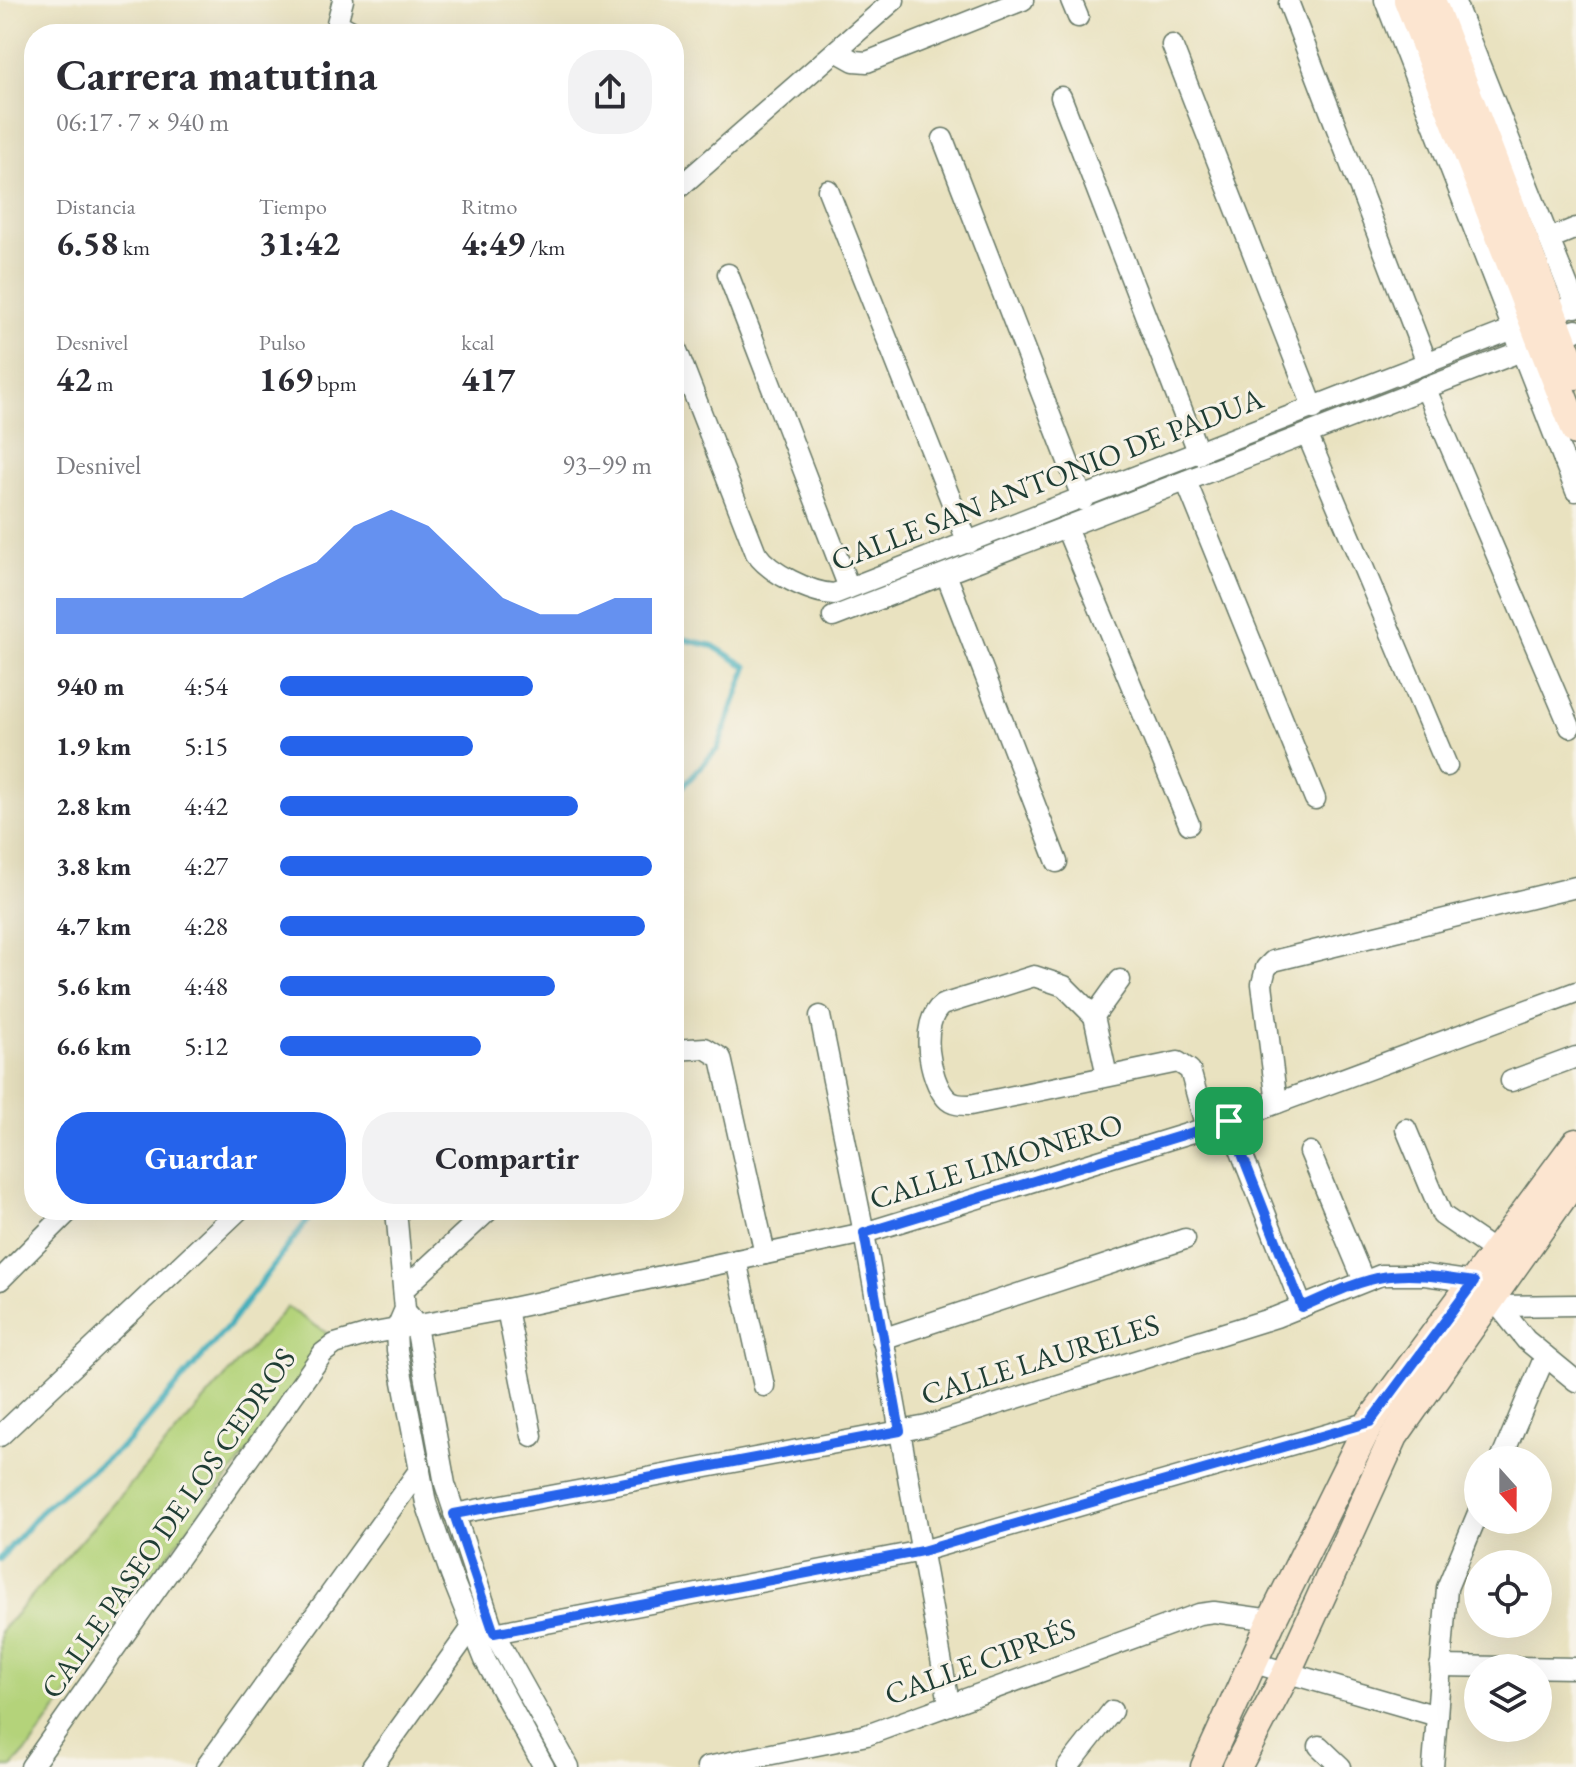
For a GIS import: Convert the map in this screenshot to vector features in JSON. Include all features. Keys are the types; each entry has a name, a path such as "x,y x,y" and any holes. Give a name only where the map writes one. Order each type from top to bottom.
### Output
{"main road":[{"path":"1408,0 1550,326 1576,375"},
{"path":"1431,0 1550,326 1576,431"},
{"path":"1205,1767 1272,1620 1370,1422 1488,1294 1496,1252 1576,1143"},
{"path":"1237,1767 1286,1674 1394,1436 1488,1294 1576,1178"}],"street":[{"path":"339,24 343,0"},
{"path":"684,183 894,0"},
{"path":"836,51 854,61 867,62 1023,0"},
{"path":"1385,0 1550,326"},
{"path":"1454,0 1549,239 1550,326 1576,491"},
{"path":"1289,4 1427,363"},
{"path":"1172,45 1314,409"},
{"path":"1061,97 1199,454"},
{"path":"943,139 1083,500"},
{"path":"828,190 968,543"},
{"path":"1549,239 1576,228"},
{"path":"728,274 849,588"},
{"name":"CALLE SAN ANTONIO DE PADUA","path":"684,369 745,530 760,560 826,594 1083,500 1427,363 1550,326"},
{"name":"CALLE SAN ANTONIO DE PADUA","path":"833,617 1425,387 1550,326"},
{"path":"1425,387 1570,727"},
{"path":"1307,434 1447,766"},
{"path":"1186,481 1315,799"},
{"path":"1066,528 1189,824"},
{"path":"946,574 1057,862"},
{"path":"1277,1103 1262,984 1266,968 1282,957 1576,887"},
{"path":"1107,1076 1094,1016 1064,986 1034,976 942,1005 929,1025 927,1043 944,1095 949,1101 970,1105 1178,1062 1190,1070 1206,1128"},
{"path":"1094,1016 1120,980"},
{"name":"CALLE LIMONERO","path":"405,1313 507,1309 864,1233 1229,1121 1576,992"},
{"path":"820,1016 864,1233 949,1703"},
{"path":"684,1049 705,1048 721,1058 765,1254"},
{"path":"1511,1081 1576,1057"},
{"path":"1229,1121 1302,1307"},
{"path":"1406,1129 1442,1215 1496,1252"},
{"path":"1310,1152 1363,1279"},
{"path":"0,1280 60,1220"},
{"path":"0,1436 228,1220"},
{"path":"397,1220 420,1469 426,1503 471,1629 544,1767"},
{"path":"405,1313 481,1220"},
{"path":"882,1339 1185,1239"},
{"path":"736,1260 764,1386"},
{"name":"CALLE LAURELES","path":"454,1514 900,1431 987,1409 1302,1307 1363,1279 1400,1273 1488,1294 1576,1305"},
{"path":"1488,1294 1514,1327 1576,1381"},
{"path":"507,1309 532,1436"},
{"path":"405,1313 445,1484 494,1633 569,1767"},
{"name":"CALLE PASEO DE LOS CEDROS","path":"31,1767 323,1353 405,1313"},
{"path":"1507,1446 1545,1356"},
{"path":"494,1633 922,1551 1370,1422"},
{"path":"206,1767 420,1469"},
{"path":"1433,1767 1447,1588 1469,1534"},
{"name":"CALLE CIPRÉS","path":"707,1767 839,1742 1199,1614 1224,1613 1272,1620"},
{"path":"372,1767 471,1629"},
{"path":"1254,1663 1437,1716"},
{"path":"1440,1666 1576,1668"},
{"path":"1068,1767 1112,1711"},
{"path":"1319,1746 1341,1767"}],"green space":[{"path":"287,1307 336,1339 159,1566 30,1747 12,1767 0,1767 0,1632"}],"waterway":[{"path":"684,639 713,646 747,667 718,748 684,785"},
{"path":"0,1559 45,1507 129,1441 230,1324 308,1220"}],"route":[{"path":"1229,1121 1302,1307 1363,1279 1381,1275 1400,1273 1474,1282 1370,1422 922,1551 494,1633 454,1514 900,1431 864,1233 1229,1121"}]}
